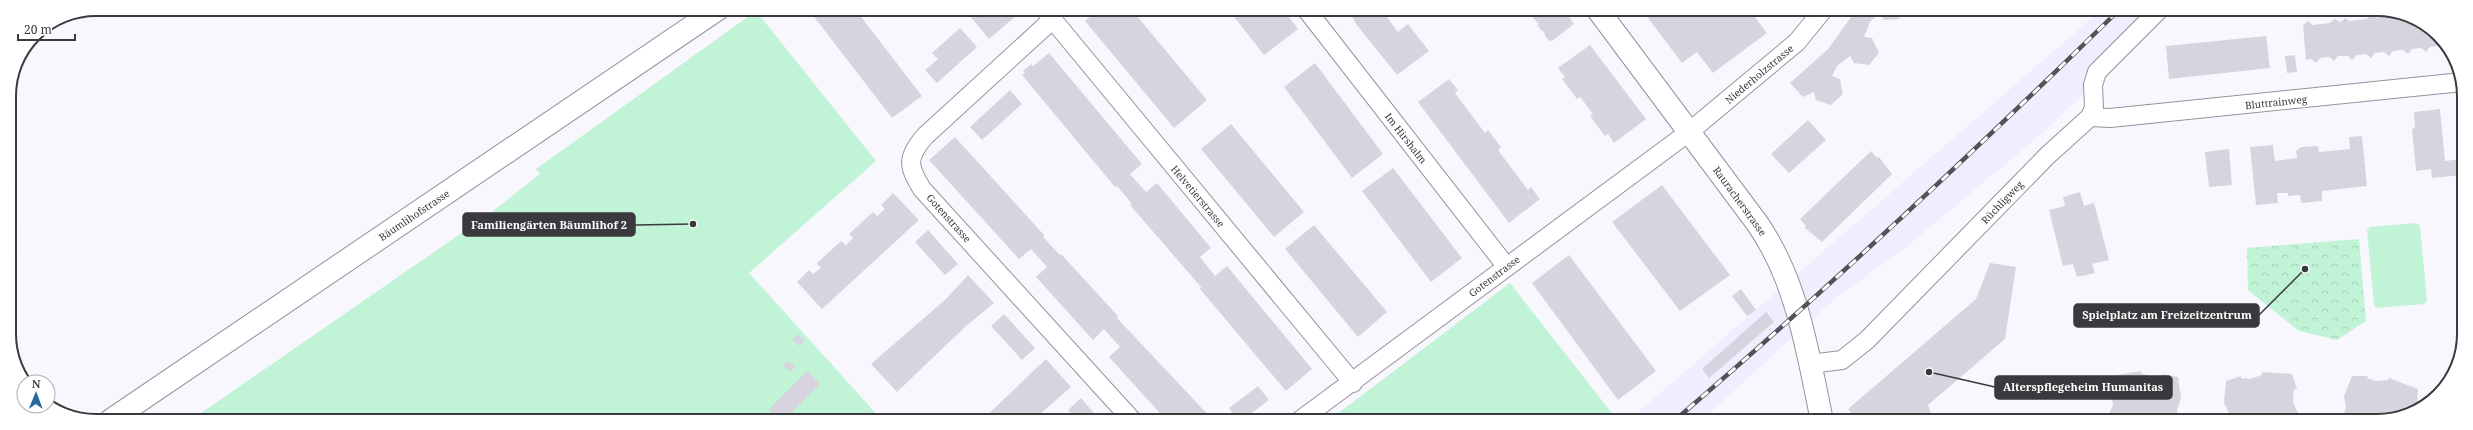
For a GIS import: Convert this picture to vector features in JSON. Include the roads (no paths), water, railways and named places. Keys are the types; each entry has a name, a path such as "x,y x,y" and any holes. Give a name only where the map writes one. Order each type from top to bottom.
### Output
{"main road":[{"name":"Bäumlihofstrasse","path":"119,414 708,16"},
{"name":"Rauracherstrasse","path":"1602,16 1761,228 1778,256 1800,320 1821,414"}],"street":[{"name":"Gotenstrasse","path":"1046,16 925,136 914,149 910,161 912,174 922,189 1127,414"},
{"name":"Helvetierstrasse","path":"1050,16 1353,382"},
{"name":"Im Hirshalm","path":"1311,16 1506,266"},
{"name":"Niederholzstrasse","path":"1689,132 1797,42 1818,16"},
{"path":"2090,117 2094,108 2093,85 2097,72 2153,16"},
{"name":"Bluttrainweg","path":"2090,117 2110,118 2456,83"},
{"name":"Rüchligweg","path":"1810,364 1842,360 1867,340 2048,154 2090,117"},
{"name":"Gotenstrasse","path":"1310,414 1506,266 1689,132"}],"railway":[{"path":"1682,414 1845,270 2113,16"}],"place":[{"name":"Familiengärten Bäumlihof 2","path":"693,224"},
{"name":"Spielplatz am Freizeitzentrum","path":"2305,269"},
{"name":"Alterspflegeheim Humanitas","path":"1929,372"}]}
